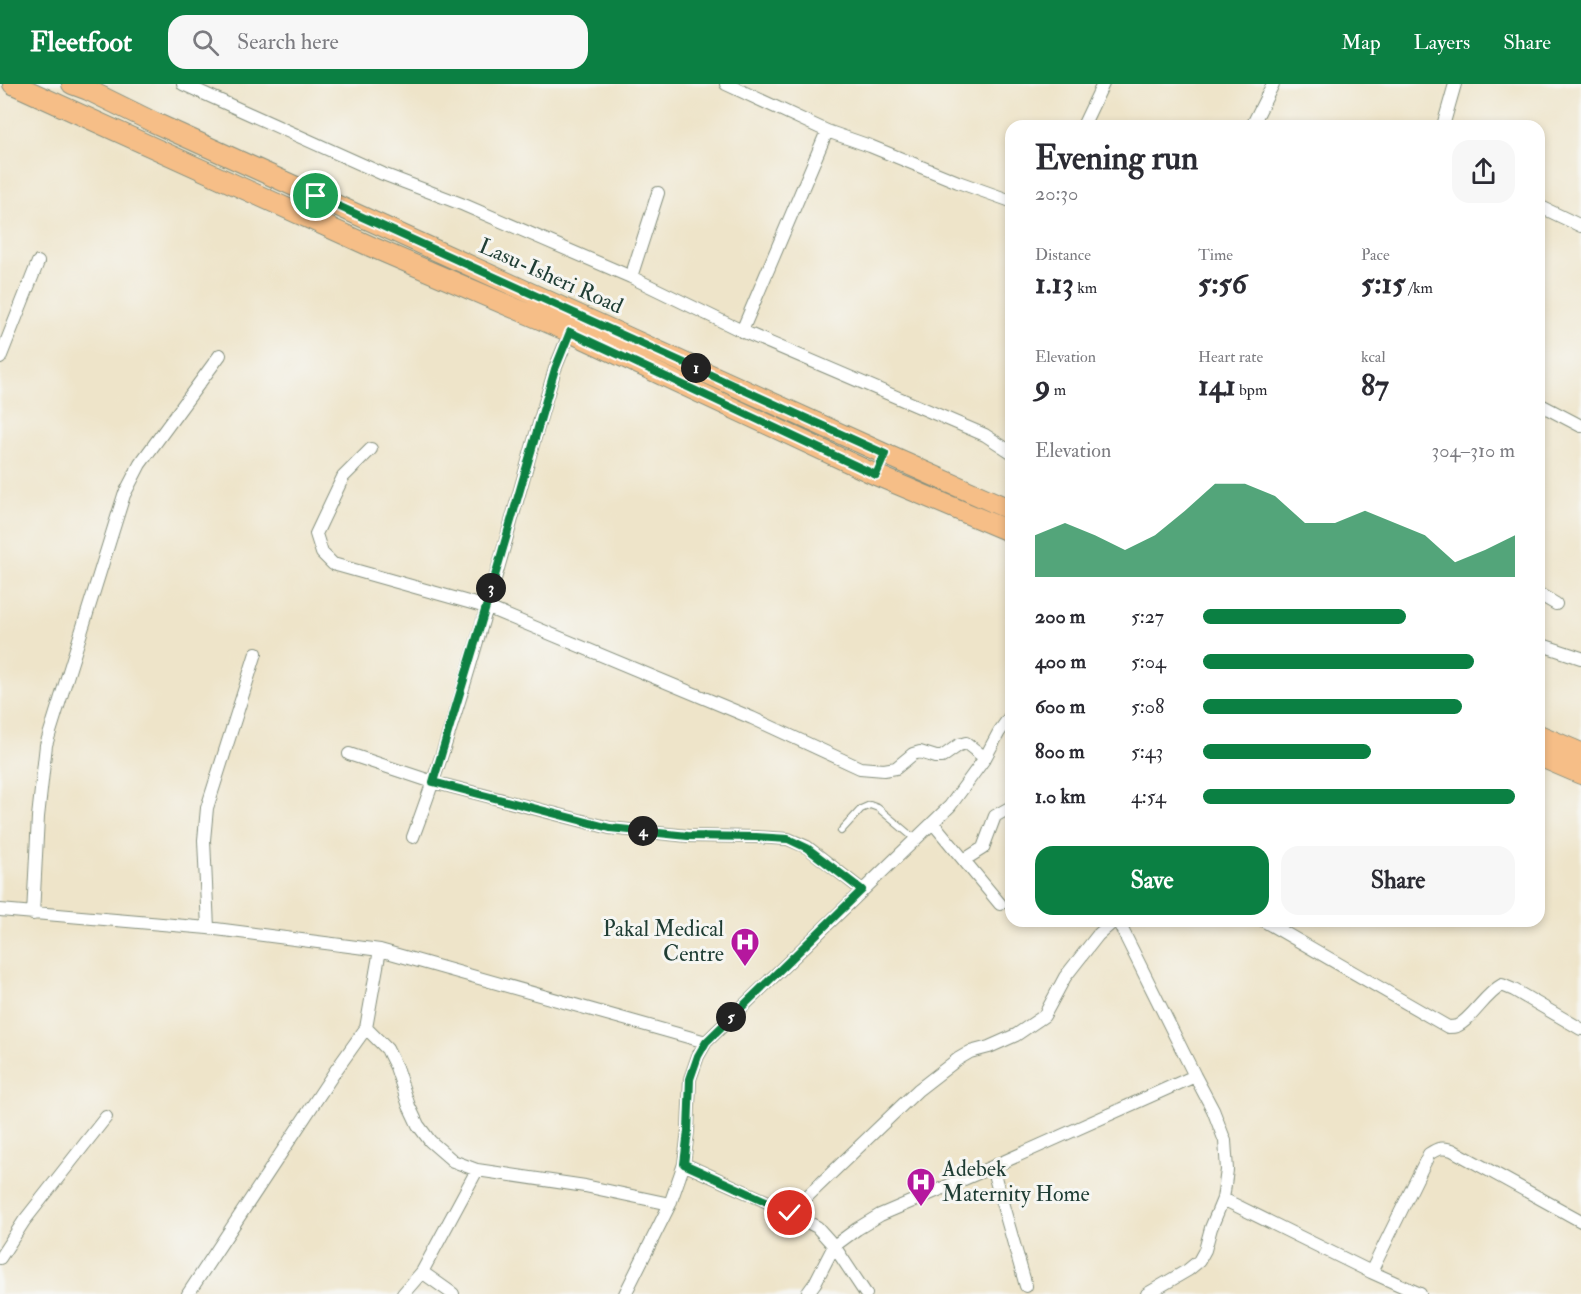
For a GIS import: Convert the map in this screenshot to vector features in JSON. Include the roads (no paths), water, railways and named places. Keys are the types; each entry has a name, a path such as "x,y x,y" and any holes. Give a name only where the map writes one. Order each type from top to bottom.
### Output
{"main road":[{"name":"Lasu-Isheri Road","path":"13,84 372,247 570,332 876,475 1005,529"},
{"name":"Lasu-Isheri Road","path":"72,84 1005,507"},
{"path":"876,475 885,454"},
{"path":"1545,738 1581,753"},
{"path":"1545,759 1581,774"}],"street":[{"path":"183,84 383,174 464,205 631,277 742,331 985,435 1005,449"},
{"path":"726,84 826,131 1005,199"},
{"path":"1086,120 1104,84"},
{"path":"1255,120 1273,84"},
{"path":"1445,120 1455,84"},
{"path":"742,331 826,131"},
{"path":"631,277 658,193"},
{"path":"1545,209 1581,226"},
{"path":"0,358 4,335 38,262"},
{"path":"413,837 433,782 555,369 570,332"},
{"path":"33,914 38,817 46,745 124,495 140,464 220,355"},
{"path":"1545,407 1581,426"},
{"path":"371,449 344,477 316,534 322,553 333,564 486,607 752,718 860,768 884,770 896,768 913,754 920,752 942,757 966,743 985,758"},
{"path":"1545,598 1556,604"},
{"path":"1545,646 1581,658"},
{"path":"208,928 204,840 207,808 256,653"},
{"path":"625,1294 670,1204 684,1164 690,1079 706,1042 950,806 985,758 1005,724"},
{"path":"349,754 433,782 610,828 688,836 788,839 807,848 862,890"},
{"path":"964,860 983,848 995,816 1005,810"},
{"path":"933,823 1000,904"},
{"path":"0,910 208,928 380,950 706,1042"},
{"path":"790,1213 918,1090 958,1059 970,1052 989,1047 1016,1035 1044,1016 1065,977 1107,927"},
{"path":"1121,927 1214,1110 1225,1141 1227,1170 1223,1199 1205,1250 1199,1261 1188,1270 1147,1294"},
{"path":"1274,927 1448,1027 1456,1027 1464,1021 1493,990 1502,985 1581,1029"},
{"path":"188,1294 366,1028 380,950"},
{"path":"366,1028 387,1049 396,1066 417,1125 430,1141 453,1161 477,1170 585,1186 670,1204"},
{"path":"807,1294 834,1246 856,1229 880,1215 1195,1076"},
{"path":"0,1258 24,1221 106,1117"},
{"path":"1371,1272 1429,1154 1444,1147 1581,1221"},
{"path":"684,1164 817,1227 834,1246 866,1294"},
{"path":"992,1167 1026,1286"},
{"path":"403,1294 422,1272 477,1170"},
{"path":"1223,1199 1420,1294"},
{"path":"422,1272 453,1294"}],"lane":[{"path":"841,831 861,809 870,805 878,808 915,839"}],"place":[{"name":"Pakal Medical Centre","path":"745,968"},
{"name":"Adebek Maternity Home","path":"921,1208"}]}
